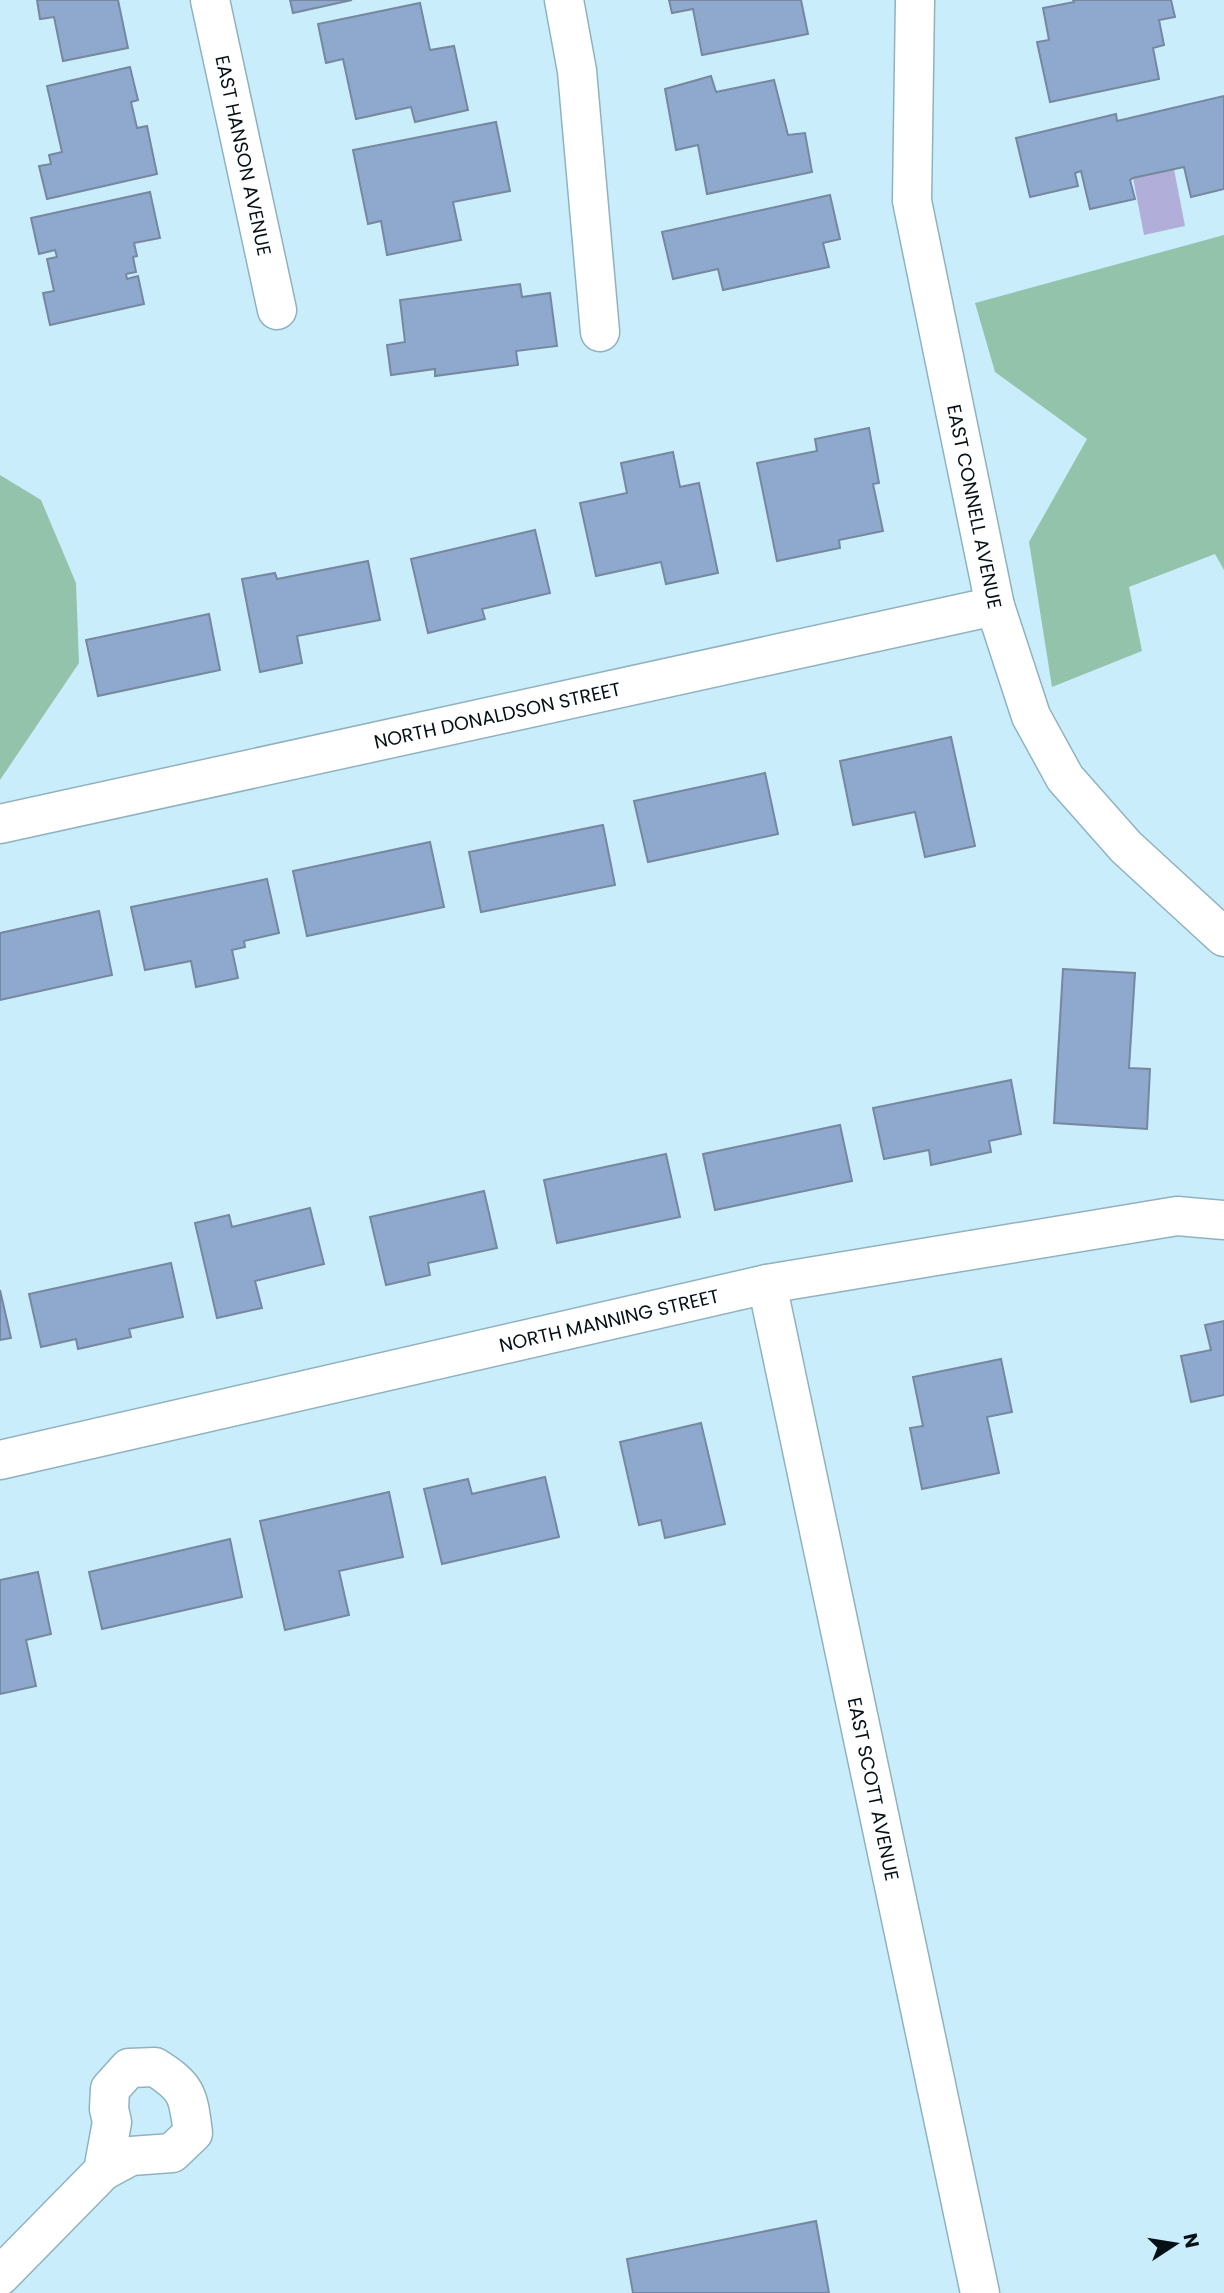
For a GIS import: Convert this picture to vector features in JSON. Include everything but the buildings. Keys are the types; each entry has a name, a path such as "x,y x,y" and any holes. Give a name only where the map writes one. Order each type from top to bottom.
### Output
{"street":[{"name":"EAST HANSON AVENUE","path":"211,0 277,310"},
{"path":"564,0 577,71 600,331"},
{"name":"EAST CONNELL AVENUE","path":"915,0 912,201 995,607 1031,716 1065,778 1126,847 1224,937"},
{"name":"NORTH DONALDSON STREET","path":"0,824 995,607"},
{"name":"NORTH MANNING STREET","path":"0,1461 767,1284 1177,1216 1224,1220"},
{"name":"EAST SCOTT AVENUE","path":"767,1284 981,2293"},
{"path":"0,2276 103,2171"}],"green space":[{"path":"1224,235 1224,570 1215,554 1129,587 1142,651 1052,687 1029,542 1087,439 995,372 975,303"},
{"path":"0,475 41,500 76,583 79,663 0,780"}],"water":[{"path":"1174,169 1185,226 1144,235 1133,178"}]}
